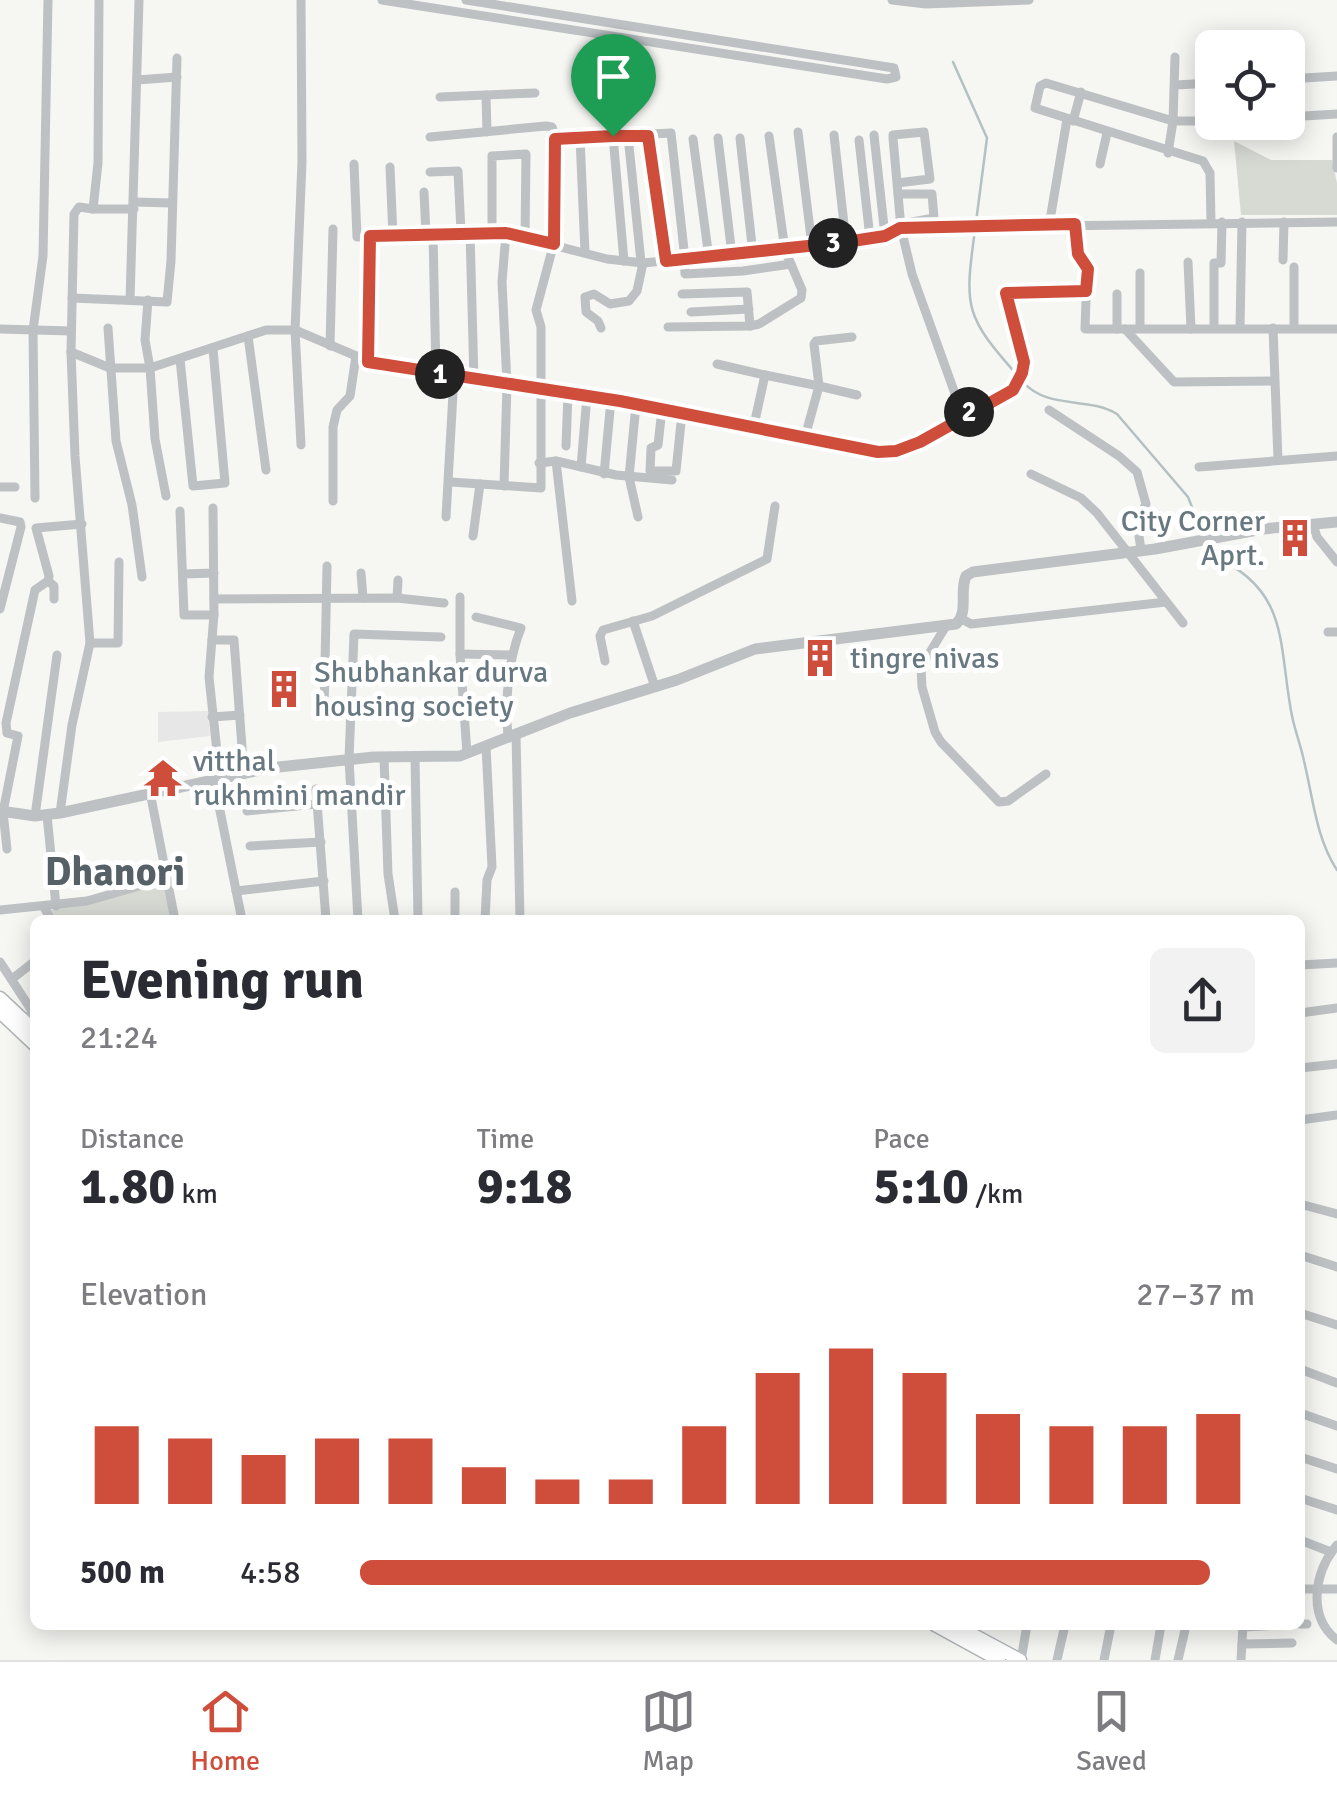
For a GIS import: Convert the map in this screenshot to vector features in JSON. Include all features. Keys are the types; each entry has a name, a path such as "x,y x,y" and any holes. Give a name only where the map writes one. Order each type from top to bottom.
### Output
{"main road":[{"path":"0,998 30,1018"},
{"path":"0,1012 30,1040"},
{"path":"944,1630 999,1660"},
{"path":"964,1630 1021,1660"}],"street":[{"path":"35,498 33,330 42,256 48,0"},
{"path":"93,209 98,163 99,0"},
{"path":"130,300 139,0"},
{"path":"300,445 294,330 302,162 301,0"},
{"path":"382,0 887,79 896,77 894,68 466,0"},
{"path":"892,0 926,4 1029,0"},
{"path":"1168,152 1174,121 1175,57"},
{"path":"72,298 166,302 177,58"},
{"path":"1305,77 1337,76"},
{"path":"137,80 177,78"},
{"path":"1195,121 1174,121 1046,82 1040,86 1036,108 1203,161 1208,167 1222,263 1214,263 1214,328"},
{"path":"1175,85 1195,84"},
{"path":"1049,226 1070,120 1081,92"},
{"path":"440,97 535,93"},
{"path":"486,95 487,132"},
{"path":"1305,116 1337,114"},
{"path":"430,137 552,126 555,139 554,244 536,310 541,327 540,488 451,482"},
{"path":"798,132 812,246"},
{"path":"897,183 930,177 924,132 894,136 897,183 900,226 912,274 963,416"},
{"path":"555,139 671,133 685,274 791,264"},
{"path":"1100,164 1107,133"},
{"path":"874,135 885,236"},
{"path":"613,136 624,261"},
{"path":"601,328 586,312 585,297 594,294 610,304 628,301 637,291 642,262 628,136"},
{"path":"648,136 666,261"},
{"path":"668,327 750,326 801,298 802,290 785,250 770,136"},
{"path":"834,136 846,242"},
{"path":"1337,137 1337,168"},
{"path":"580,138 585,253"},
{"path":"693,138 709,258"},
{"path":"718,138 732,255"},
{"path":"740,138 754,254"},
{"path":"860,140 870,238"},
{"path":"492,232 492,156 526,154 525,238"},
{"path":"354,164 357,237 506,233 585,253 642,262 754,254 885,236 900,226 930,221 934,216 931,192 898,194"},
{"path":"390,167 394,236"},
{"path":"430,172 458,171 466,232 474,380"},
{"path":"424,192 436,374"},
{"path":"47,815 90,644 74,456 74,214 79,207 172,203"},
{"path":"1240,328 1242,222"},
{"path":"1282,260 1284,222"},
{"path":"900,226 1337,222"},
{"path":"1075,224 1078,254 1088,269 1085,329 1337,329"},
{"path":"330,346 333,229"},
{"path":"504,486 507,384 502,282 506,233"},
{"path":"368,362 370,236"},
{"path":"1188,262 1190,328"},
{"path":"1294,268 1294,328"},
{"path":"1140,274 1140,328"},
{"path":"71,352 110,368 150,368 272,329 294,330 368,362 682,412 868,452 896,451 920,442 1013,390 1024,362 1006,293 1086,291"},
{"path":"682,294 747,292 750,326"},
{"path":"1117,294 1121,329 1174,382 1274,381"},
{"path":"148,300 144,340 150,368 154,438 166,496"},
{"path":"691,312 749,309"},
{"path":"108,328 116,441 132,505 142,576"},
{"path":"1273,328 1278,460"},
{"path":"0,329 71,331"},
{"path":"248,336 266,470"},
{"path":"806,437 818,386 814,342 852,338"},
{"path":"180,359 193,486 225,483 213,349"},
{"path":"333,501 332,427 336,410 350,396 356,356"},
{"path":"717,364 857,396"},
{"path":"446,516 451,482 454,376"},
{"path":"754,426 765,376"},
{"path":"566,446 568,393"},
{"path":"581,467 587,396"},
{"path":"604,474 611,400"},
{"path":"636,404 630,477 638,517"},
{"path":"662,409 658,445 650,448 650,471 676,470 682,412"},
{"path":"1050,410 1138,472 1146,504 1137,522 1134,551"},
{"path":"1200,466 1337,456"},
{"path":"539,463 556,461 604,474 672,480"},
{"path":"556,461 572,601"},
{"path":"1031,474 1080,498 1134,551 1183,623"},
{"path":"474,536 480,484"},
{"path":"0,486 15,487"},
{"path":"606,660 601,633 668,609 767,559 775,506"},
{"path":"214,508 214,616 208,677 217,780 241,915"},
{"path":"180,511 184,614 214,616"},
{"path":"0,518 16,520 22,528 0,609"},
{"path":"962,619 962,585 973,572 1337,522"},
{"path":"48,581 49,570 36,528 82,524"},
{"path":"1314,524 1318,538 1337,562"},
{"path":"90,644 118,643 119,562"},
{"path":"327,566 324,713 350,709"},
{"path":"183,574 214,573"},
{"path":"361,573 363,598"},
{"path":"397,598 398,580"},
{"path":"48,581 54,586 54,599"},
{"path":"6,849 2,811 18,736 7,733 6,723 35,590 48,581"},
{"path":"460,597 467,754"},
{"path":"214,599 397,598 444,603"},
{"path":"962,619 971,624 1166,602"},
{"path":"476,617 521,628 510,655 506,704 512,736 520,915"},
{"path":"2,811 47,815 244,774 349,758 467,754 570,713 655,687 755,649 946,626 962,619"},
{"path":"632,621 655,687"},
{"path":"946,626 921,667 922,687 937,738 998,802 1008,801 1046,774"},
{"path":"358,915 349,758 354,634 441,636"},
{"path":"212,640 234,640 244,774"},
{"path":"56,906 47,815 57,654"},
{"path":"460,654 510,655"},
{"path":"350,682 442,679"},
{"path":"464,705 506,704"},
{"path":"212,717 240,715"},
{"path":"486,746 492,868 487,880 486,915"},
{"path":"384,757 388,874 394,915"},
{"path":"415,758 418,915"},
{"path":"316,789 326,915"},
{"path":"150,792 174,915"},
{"path":"246,811 317,804"},
{"path":"250,846 321,842"},
{"path":"0,910 88,901 167,878"},
{"path":"236,891 324,882"},
{"path":"455,892 455,915"},
{"path":"44,907 48,915"},
{"path":"0,962 30,1015"},
{"path":"1305,965 1337,963"},
{"path":"12,979 30,965"},
{"path":"1305,1012 1337,1008"},
{"path":"1305,1067 1337,1064"},
{"path":"1305,1119 1337,1115"},
{"path":"1305,1205 1337,1214"},
{"path":"1305,1257 1337,1267"},
{"path":"1305,1316 1336,1325 1337,1337"},
{"path":"1305,1371 1337,1383"},
{"path":"1305,1415 1337,1426"},
{"path":"1305,1458 1337,1469"},
{"path":"1305,1500 1337,1510"},
{"path":"1305,1541 1334,1549 1317,1590 1320,1622 1337,1640"},
{"path":"1305,1589 1337,1589"},
{"path":"1021,1660 1026,1630"},
{"path":"1057,1660 1064,1630"},
{"path":"1104,1660 1109,1630"},
{"path":"1155,1660 1160,1630"},
{"path":"1178,1660 1184,1630"},
{"path":"1241,1660 1243,1630"},
{"path":"1242,1644 1292,1643"}],"shaded area":[{"path":"1234,141 1271,160 1332,160 1337,215 1241,215"},
{"path":"208,711 210,736 158,742 158,712"},
{"path":"164,882 171,915 51,915 48,911"}],"waterway":[{"path":"953,62 987,138 976,222"},
{"path":"975,230 970,278 972,310 987,339 1018,376"},
{"path":"1023,382 1044,396 1117,414 1188,497 1203,535"},
{"path":"1206,542 1213,556 1238,570 1269,603 1316,817 1337,870"}],"place":[{"name":"City Corner Aprt.","path":"1295,538"},
{"name":"tingre nivas","path":"820,658"},
{"name":"Shubhankar durva housing society","path":"284,689"},
{"name":"vitthal rukhmini mandir","path":"163,778"}],"district":[{"name":"Dhanori","path":"115,871"}],"route":[{"path":"613,136 648,136 666,261 846,242 885,236 900,228 1075,224 1078,254 1088,269 1086,291 1006,293 1024,362 1013,390 920,442 896,451 868,452 620,401 368,362 370,236 506,233 554,244 555,139 613,136"}]}
